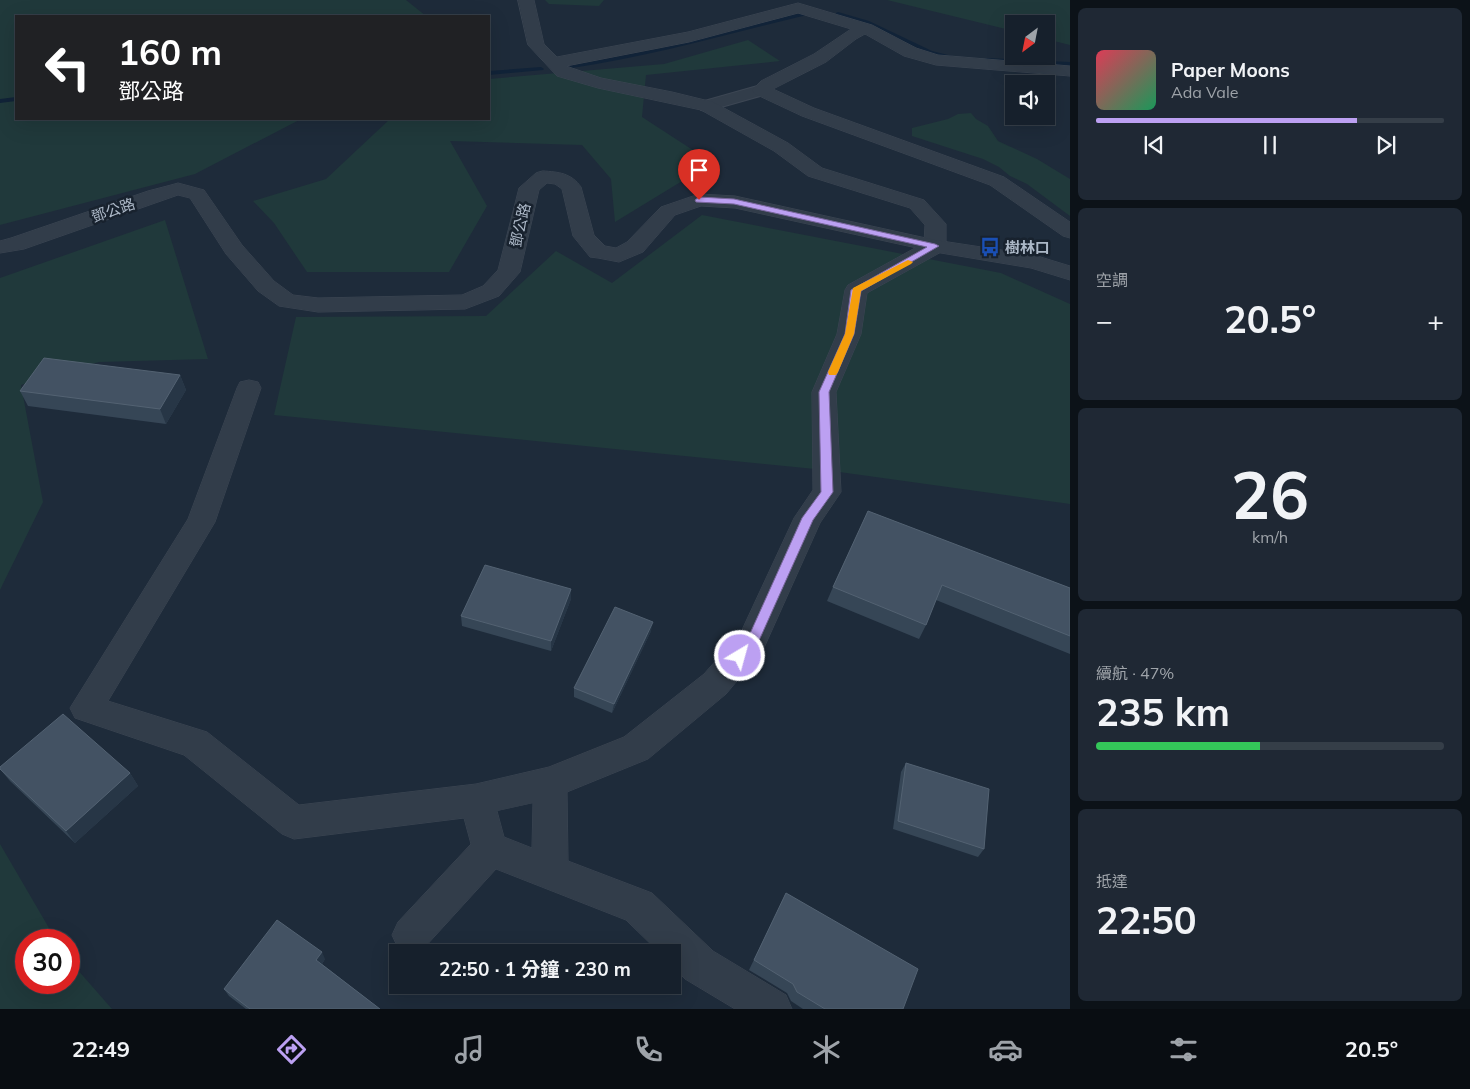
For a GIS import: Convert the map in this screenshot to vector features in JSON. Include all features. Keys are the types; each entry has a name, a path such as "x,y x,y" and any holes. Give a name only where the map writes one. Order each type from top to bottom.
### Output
{"street":[{"path":"249,388 201,522 86,708 195,743 294,822 476,800 550,784 636,748 715,684 752,641 808,518 827,492 824,392 849,334 856,290 935,246 936,224 917,204 815,172 781,147 707,106 672,97 598,83 563,72 536,45 526,0"},
{"path":"552,63 689,37 798,8 866,28 910,52 936,60 1070,71"},
{"path":"707,106 761,90 766,85 820,58 850,35 866,28"},
{"path":"761,90 808,112 997,180 1070,232"},
{"name":"鄧公路","path":"0,247 16,244 146,198 178,189 197,194 234,249 266,286 287,301 318,305 465,302 491,292 509,272 529,188 543,177 560,178 572,188 584,236 598,252 619,255 635,247 668,211 699,200 734,202 935,246 1034,262 1070,273"},
{"path":"550,784 550,872"},
{"path":"476,800 490,849"},
{"path":"490,849 639,906 699,965 772,1009"},
{"path":"411,935 490,849"}],"green space":[{"path":"0,0 406,0 425,15 15,15 15,120 299,120 195,174 0,225"},
{"path":"545,0 604,0 599,6 549,4"},
{"path":"887,0 1070,0 1070,45 1055,41 1055,15 1005,15 1005,29"},
{"path":"748,40 780,61 646,75 642,117 702,156 692,175 615,222 611,179 582,145 450,141 487,206 449,272 307,272 274,223 253,201 326,179 389,120 490,120 490,79 664,64"},
{"path":"971,113 976,119 988,126 998,141 1037,159 1070,179 1070,216 1027,184 1010,176 999,167 983,159 912,136 912,128 948,119 958,114"},
{"path":"702,215 1001,273 1070,304 1070,504 825,470 274,415 296,317 486,316 556,251 612,283"},
{"path":"165,220 208,359 99,362 21,385 43,502 0,590 0,278"},
{"path":"0,844 50,929 15,929 15,994 80,994 80,973 112,1009 0,1009"}],"building":[{"path":"44,358 180,375 160,409 20,391"},
{"path":"868,511 1070,588 1070,636 942,585 926,625 833,587"},
{"path":"485,565 571,589 551,641 461,616"},
{"path":"615,607 653,622 614,704 574,688"},
{"path":"63,714 130,773 66,831 0,769 0,767"},
{"path":"906,763 989,789 984,849 898,821"},
{"path":"786,893 918,969 903,1009 825,1009 797,992 793,984 754,960"},
{"path":"277,920 322,952 316,960 380,1009 250,1009 224,989"}],"waterway":[{"path":"572,66 632,56 809,13"},
{"path":"838,14 867,22 930,52 957,58"},
{"path":"987,60 1070,64"},
{"path":"490,73 541,69"},
{"path":"0,101 15,99"}],"slow traffic":[{"path":"833,372 849,334 856,290 908,262"}],"place":[{"name":"樹林口","path":"990,247"}],"route":[{"path":"699,200 734,202 935,246 904,265 856,290 849,334 824,392 827,492 808,518 752,641 740,656"}]}
